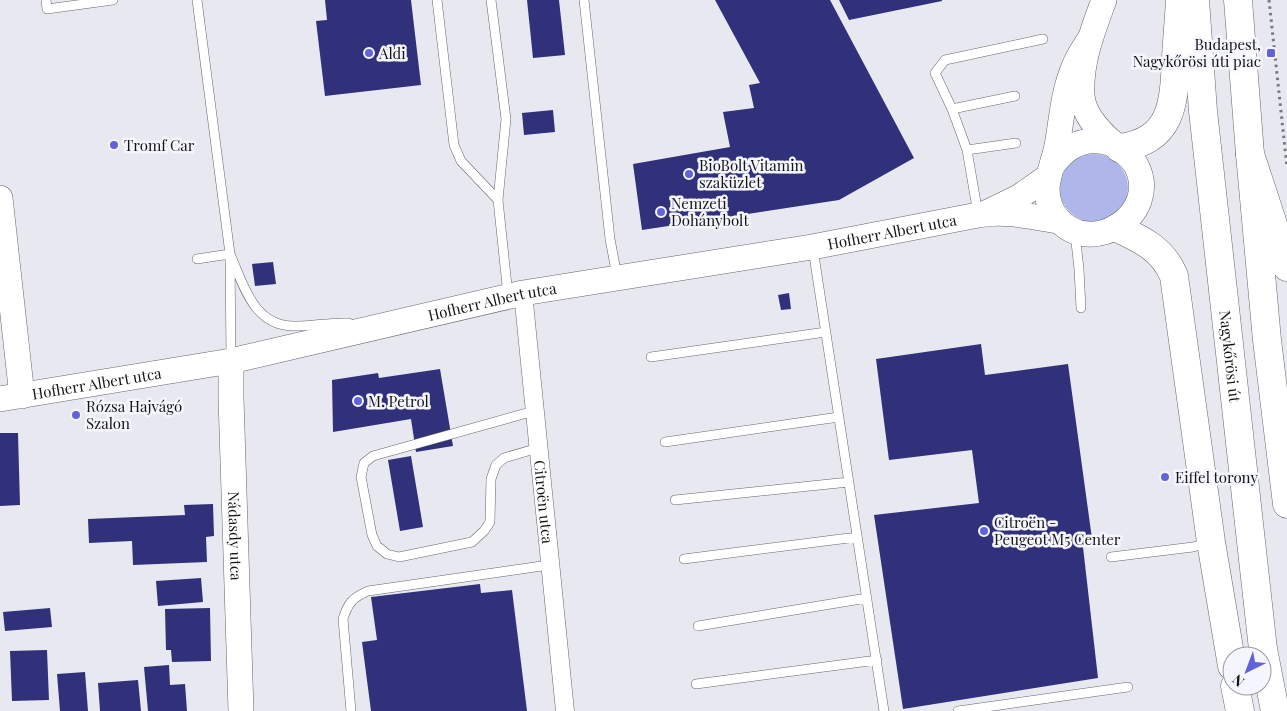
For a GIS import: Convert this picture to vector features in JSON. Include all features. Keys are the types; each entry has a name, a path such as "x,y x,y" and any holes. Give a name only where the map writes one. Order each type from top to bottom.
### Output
{"main road":[{"path":"1117,147 1131,146 1152,136 1169,116 1175,89 1180,0"},
{"name":"Nagykőrösi út","path":"1196,0 1203,111 1262,639 1275,711"},
{"path":"1238,0 1266,340 1287,504"},
{"path":"1250,154 1287,268"},
{"path":"1116,228 1151,245 1164,258 1174,276 1211,542 1229,646"},
{"path":"1237,696 1240,711"}],"street":[{"path":"1091,37 1074,66 1066,89 1051,171 1048,200 1052,211 1067,226 1086,233 1100,234 1116,228 1128,219 1136,208 1141,194 1140,179 1136,165 1127,154 1096,127 1088,115 1082,97 1083,69 1091,37 1104,0"},
{"path":"1051,171 1063,152 1078,143 1096,140 1117,147"},
{"name":"Hofherr Albert utca","path":"982,214 1018,197 1051,171"},
{"path":"0,198 11,398"},
{"name":"Hofherr Albert utca","path":"11,398 231,360 516,295 812,247 982,214 1015,215 1067,226"},
{"name":"Citroën utca","path":"516,295 534,411 565,711"},
{"name":"Nádasdy utca","path":"231,360 241,711"}],"lane":[{"path":"46,0 47,9 113,0"},
{"path":"197,0 230,254 231,360"},
{"path":"438,0 454,145 461,160 498,200"},
{"path":"491,0 506,120 498,200 516,295"},
{"path":"584,0 610,239 617,278"},
{"path":"982,214 968,150 935,73 945,60 1043,39"},
{"path":"952,109 1015,96"},
{"path":"968,150 1016,143"},
{"path":"1067,226 1080,269 1081,308"},
{"path":"812,247 884,711"},
{"path":"197,260 230,254"},
{"path":"230,254 248,298 256,308 272,320 292,326 347,323 372,328"},
{"path":"651,357 826,332"},
{"path":"534,411 373,456 364,462 361,477 372,535 377,546 387,554 399,556 472,542 484,531 490,522 491,478 496,465 504,458 538,448"},
{"path":"665,442 839,417"},
{"path":"675,500 849,482"},
{"path":"684,559 857,537"},
{"path":"1111,557 1193,547 1211,542"},
{"path":"351,711 343,620 347,606 356,596 368,591 549,565"},
{"path":"698,626 867,598"},
{"path":"696,684 877,660"},
{"path":"958,711 1128,687"}],"path":[{"path":"1269,0 1287,167"}],"shaded area":[{"path":"1101,154 1113,160 1122,169 1128,181 1126,201 1118,212 1101,222 1087,222 1070,212 1062,201 1060,181 1070,164 1081,156"}],"building":[{"name":"Aldi","path":"325,0 411,0 421,85 325,96 316,21 327,20"},
{"path":"527,0 559,0 565,55 533,58"},
{"path":"715,0 830,0 914,158 839,200 642,230 633,164 730,147 723,112 754,108 749,85 760,83"},
{"path":"839,0 942,0 942,1 849,20"},
{"path":"553,110 555,132 524,135 522,113"},
{"path":"273,262 276,284 255,286 252,264"},
{"path":"789,293 791,309 781,310 778,295"},
{"name":"Citroën - Peugeot M5 Center","path":"981,344 985,375 1068,364 1093,546 1083,547 1098,678 903,709 874,515 979,503 972,450 889,460 876,359"},
{"path":"440,369 453,446 416,452 411,419 333,432 332,380 378,373 379,378"},
{"path":"0,433 18,433 20,505 0,506"},
{"path":"411,456 423,527 400,531 388,460"},
{"path":"213,504 214,536 206,537 207,562 133,565 132,541 89,543 88,519 185,515 184,505"},
{"path":"201,578 203,602 158,606 156,581"},
{"path":"480,584 481,593 512,590 527,711 371,711 362,642 377,640 371,597"},
{"path":"50,608 52,627 5,631 3,612"},
{"path":"210,608 211,661 172,662 171,650 166,650 165,609"},
{"path":"47,650 49,700 12,701 10,651"},
{"path":"169,665 170,685 185,684 187,711 148,711 144,667"},
{"path":"85,672 88,711 60,711 57,674"},
{"path":"138,680 141,711 100,711 98,683"}],"place":[{"name":"Aldi","path":"369,53"},
{"name":"Budapest, Nagykőrösi úti piac","path":"1271,53"},
{"name":"Tromf Car","path":"114,145"},
{"name":"BioBolt Vitamin szaküzlet","path":"689,174"},
{"name":"Nemzeti Dohánybolt","path":"661,212"},
{"name":"M. Petrol","path":"358,401"},
{"name":"Rózsa Hajvágó Szalon","path":"76,415"},
{"name":"Eiffel torony","path":"1165,477"},
{"name":"Citroën - Peugeot M5 Center","path":"984,531"}]}
